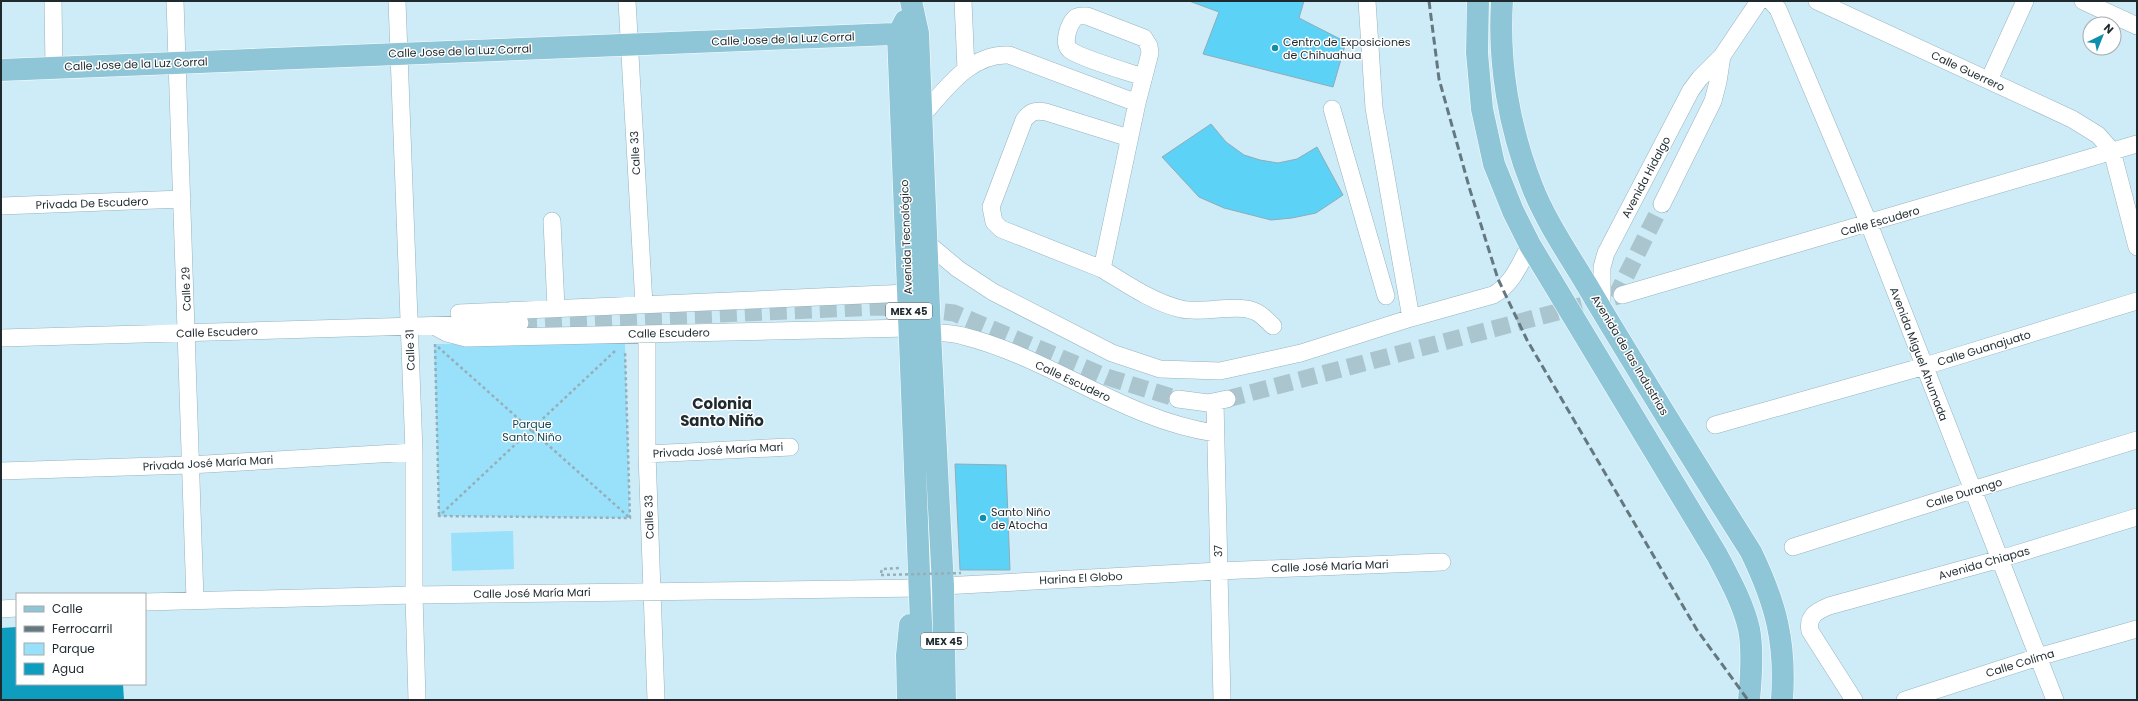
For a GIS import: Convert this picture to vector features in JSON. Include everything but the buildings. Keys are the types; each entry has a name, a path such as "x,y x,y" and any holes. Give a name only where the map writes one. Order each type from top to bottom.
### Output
{"main road":[{"path":"1478,1 1477,53 1482,109 1494,164 1530,245 1717,555 1736,593 1749,629 1751,683 1749,700"},
{"name":"Avenida de las Industrias","path":"1502,1 1501,20 1505,85 1519,149 1532,187 1602,309 1751,552 1764,578 1782,640 1784,674 1782,700"},
{"name":"Avenida Tecnológico","path":"911,5 902,136 908,293 920,330 944,594"},
{"name":"Calle Jose de la Luz Corral","path":"1,70 398,53 908,34"},
{"name":"Avenida Tecnológico","path":"908,34 921,117 927,243 920,330 920,594"},
{"name":"MEX 45","path":"920,594 934,698"},
{"path":"934,698 956,632 944,594"}],"street":[{"path":"53,1 54,67"},
{"name":"Calle 29","path":"175,1 176,63 187,333 189,465 195,600"},
{"name":"Calle 31","path":"396,1 414,452 414,595 417,700"},
{"name":"Calle 33","path":"627,1 644,305"},
{"path":"962,1 966,70"},
{"path":"1367,1 1374,108 1411,318"},
{"name":"Avenida Hidalgo","path":"1602,309 1602,267 1613,238 1691,90 1700,78 1722,56 1759,1"},
{"name":"Calle Guerrero","path":"1818,1 2086,126 2098,135 2112,151"},
{"path":"1989,80 2025,1"},
{"path":"2083,1 2137,26"},
{"name":"Avenida Miguel Ahumada","path":"1776,4 1869,224 2055,700"},
{"path":"1102,269 1136,103 1150,53 1149,46 1144,38 1087,16 1076,18 1066,42 1071,51 1143,77"},
{"path":"902,136 966,70 990,56 1008,55 1136,103"},
{"name":"Avenida Hidalgo","path":"1662,204 1713,101 1722,56"},
{"path":"1129,138 1037,110 1029,114 1024,120 991,207 994,222 1001,229 1102,269 1133,289 1169,306 1193,311 1250,310 1261,315 1273,326"},
{"path":"1332,110 1386,296"},
{"name":"Calle Escudero","path":"1622,295 1869,224 2137,144"},
{"path":"2112,151 2137,247"},
{"name":"Privada De Escudero","path":"1,206 182,199"},
{"path":"552,221 556,308"},
{"path":"927,243 958,269 993,292 1112,352 1160,369 1220,371 1301,353 1411,318 1493,295 1503,290 1511,280 1530,245"},
{"path":"432,325 444,317 456,313 908,293"},
{"name":"Calle Guanajuato","path":"1715,425 1925,366 2137,301"},
{"name":"Calle Escudero","path":"1,338 409,325 520,323"},
{"name":"Calle Escudero","path":"432,325 447,333 466,338 920,330 962,335 988,343 1132,408 1195,430 1215,433"},
{"name":"Calle 33","path":"646,334 647,454 656,700"},
{"name":"37","path":"1178,399 1221,401 1215,433 1222,700"},
{"name":"Calle Durango","path":"1793,547 1972,490 2137,440"},
{"name":"Privada José María Mari","path":"647,454 790,447"},
{"name":"Privada José María Mari","path":"1,471 189,465 414,452"},
{"name":"Avenida Chiapas","path":"1854,700 1810,631 1811,618 1816,611 1829,606 2000,559 2137,517"},
{"name":"Calle José María Mari","path":"1219,571 1442,562"},
{"name":"Harina El Globo","path":"944,594 1219,571"},
{"name":"Calle José María Mari","path":"146,602 414,595 651,592 920,594"},
{"path":"1,609 16,608"},
{"name":"Calle Colima","path":"1905,700 2038,657 2137,629"}],"path":[{"path":"624,343 630,518"},
{"path":"434,344 630,518"},
{"path":"434,344 439,516"},
{"path":"434,344 442,344"},
{"path":"439,516 619,348"},
{"path":"439,516 630,518"},
{"path":"881,575 961,572"}],"green space":[{"name":"Parque Santo Niño","path":"625,343 630,518 439,516 434,344"},
{"path":"513,531 514,569 452,571 451,533"}],"water":[{"path":"16,627 16,685 123,685 124,700 1,700 1,628"}],"tunnel":[{"path":"1615,298 1662,204"},
{"path":"1227,399 1622,295"},
{"path":"520,323 878,307 920,309 954,313 1107,377 1178,399"}],"railway":[{"path":"1429,1 1439,79 1470,190 1498,279 1527,340 1697,630 1748,700"}],"place":[{"name":"Centro de Exposiciones de Chihuahua","path":"1275,48"},
{"name":"Santo Niño de Atocha","path":"983,518"}],"district":[{"name":"Colonia Santo Niño","path":"722,412"}]}
